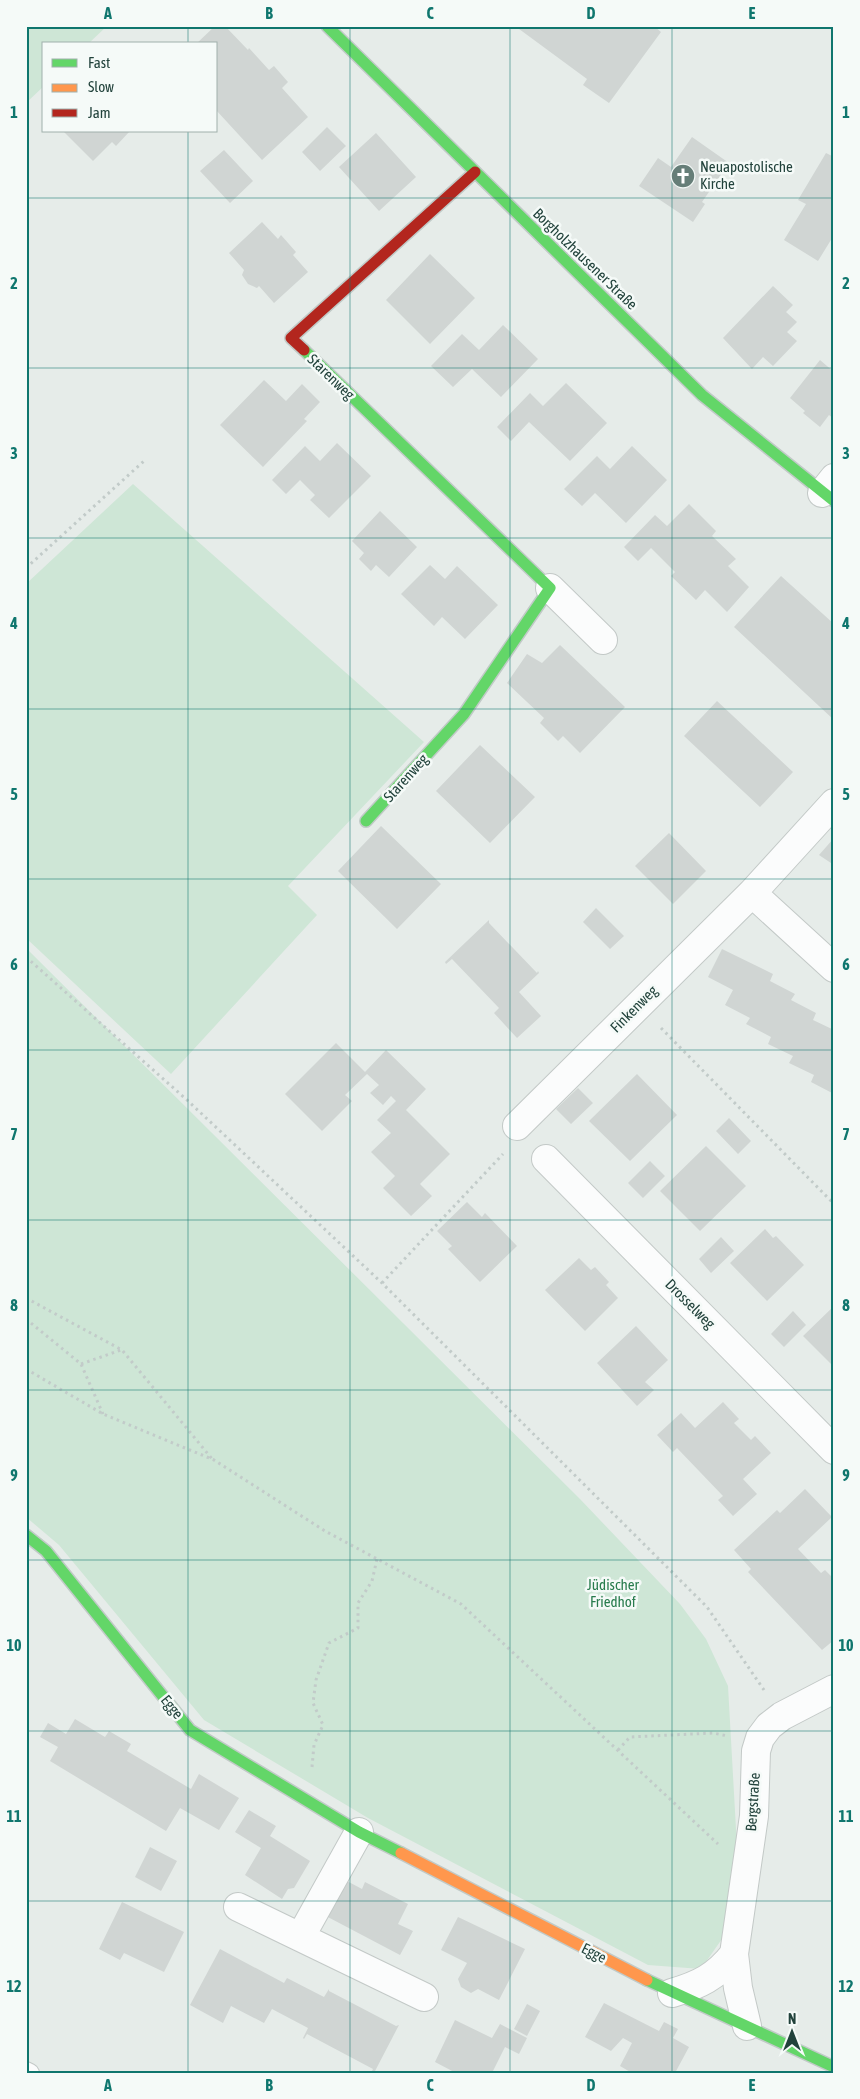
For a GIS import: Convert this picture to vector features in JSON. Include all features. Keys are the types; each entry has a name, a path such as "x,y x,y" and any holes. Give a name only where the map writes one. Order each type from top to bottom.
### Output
{"street":[{"name":"Borgholzhausener Straße","path":"327,26 702,395 830,490"},
{"name":"Starenweg","path":"474,172 291,338 602,640"},
{"name":"Starenweg","path":"366,821 464,714 550,588"},
{"name":"Finkenweg","path":"514,1137 638,1004 752,892 834,803"},
{"path":"752,892 834,968"},
{"name":"Drosselweg","path":"546,1159 834,1450"},
{"name":"Egge","path":"26,1535 46,1551 190,1730 359,1832 672,1993 834,2067"},
{"path":"760,1738 769,1726 782,1716 834,1690"},
{"name":"Bergstraße","path":"747,2026 738,1988 734,1954 754,1816 756,1751 760,1738"},
{"path":"301,1936 359,1832"},
{"path":"238,1907 424,1997"},
{"path":"672,1993 698,1985 722,1970 734,1954"}],"lane":[{"path":"26,2071 30,2073"}],"path":[{"path":"26,568 144,461"},
{"path":"26,957 187,1100 382,1283 707,1607 782,1716"},
{"path":"638,1004 834,1204"},
{"path":"382,1283 514,1137"},
{"path":"26,1298 122,1350 214,1460"},
{"path":"26,1319 81,1364 103,1414"},
{"path":"81,1364 122,1350"},
{"path":"26,1369 103,1414 214,1460 325,1531 461,1604 745,1870"},
{"path":"298,1794 313,1766 314,1745 323,1725 313,1702 316,1680 329,1643 358,1628 358,1603 372,1581 377,1559"},
{"path":"618,1750 630,1737 713,1733 727,1736 760,1738"}],"green space":[{"path":"26,26 107,26 90,42 42,42 42,88 26,103"},
{"path":"133,484 424,742 288,886 317,915 171,1074 26,938 26,584"},
{"name":"Jüdischer Friedhof","path":"26,948 580,1499 680,1604 706,1639 728,1686 737,1847 724,1936 701,1969 648,1965 368,1818 204,1720 59,1545 26,1517"}],"building":[{"path":"215,26 225,26 269,70 274,66 288,82 282,88 308,117 262,160 218,112 218,42 198,42"},
{"path":"515,26 654,26 661,32 609,103 583,85 587,79"},
{"path":"327,127 346,146 320,171 302,152"},
{"path":"64,132 129,132 116,146 112,142 93,161"},
{"path":"376,133 416,177 379,211 339,167"},
{"name":"Neuapostolische Kirche","path":"692,137 729,163 702,202 705,204 693,222 639,186 658,158 671,167"},
{"path":"224,150 253,181 230,203 200,171"},
{"path":"826,153 834,157 834,235 818,261 784,240 806,204 798,200"},
{"path":"262,222 278,239 281,235 296,252 293,255 308,272 274,303 259,286 257,288 248,284 242,275 244,270 229,253"},
{"path":"430,254 475,298 430,344 386,300"},
{"path":"773,286 793,305 786,312 797,322 787,332 797,341 773,366 763,357 752,369 723,338"},
{"path":"503,325 538,359 501,397 472,369 453,387 431,366 462,334 479,350"},
{"path":"820,360 834,372 834,419 829,415 820,427 803,413 805,411 790,398"},
{"path":"264,380 286,401 302,384 320,402 304,419 307,421 263,467 220,425"},
{"path":"566,383 607,423 570,461 529,422 511,441 497,427 530,393 543,406"},
{"path":"337,443 371,476 329,518 310,500 315,495 300,480 286,494 272,480 305,446 320,461"},
{"path":"632,446 667,480 626,523 595,493 582,506 564,489 597,456 610,469"},
{"path":"689,504 716,531 712,536 736,559 728,566 749,587 727,612 705,590 696,600 671,576 675,572 651,548 638,561 624,547 655,515 667,526"},
{"path":"380,511 417,547 389,577 376,565 371,571 359,559 364,553 352,541"},
{"path":"430,565 445,579 457,566 498,605 465,639 442,617 434,626 401,594"},
{"path":"781,576 834,624 834,636 831,639 834,641 834,720 734,627"},
{"path":"560,645 625,707 580,753 563,736 558,741 540,723 544,718 507,683 527,654 542,663"},
{"path":"717,701 793,772 760,807 684,736"},
{"path":"480,745 535,797 490,843 436,791"},
{"path":"381,826 441,884 397,929 338,871"},
{"path":"669,833 706,871 673,904 635,866"},
{"path":"834,838 834,865 819,855"},
{"path":"596,908 624,936 610,949 583,922"},
{"path":"489,920 489,923 539,973 519,992 541,1016 517,1038 494,1013 499,1008 452,959 446,964 445,962"},
{"path":"722,949 773,974 770,981 795,994 791,1000 816,1013 813,1020 834,1030 834,1094 811,1082 814,1075 789,1063 793,1056 768,1044 771,1037 746,1024 750,1018 725,1005 733,990 708,977"},
{"path":"336,1043 365,1072 386,1050 426,1089 406,1110 450,1154 420,1184 432,1196 411,1216 383,1188 395,1176 371,1152 391,1133 377,1120 396,1101 391,1096 383,1105 370,1093 379,1085 367,1074 345,1095 352,1101 322,1131 285,1094"},
{"path":"637,1074 677,1115 630,1161 589,1121"},
{"path":"578,1088 593,1103 571,1124 556,1109"},
{"path":"729,1118 751,1141 738,1154 716,1131"},
{"path":"706,1146 746,1186 700,1231 660,1191"},
{"path":"650,1161 665,1176 643,1198 628,1183"},
{"path":"467,1202 482,1217 485,1213 517,1246 480,1282 448,1249 452,1246 437,1231"},
{"path":"765,1229 773,1238 776,1236 804,1265 767,1301 730,1263"},
{"path":"721,1237 734,1251 711,1273 699,1259"},
{"path":"579,1258 591,1270 595,1267 609,1282 606,1285 618,1298 585,1331 545,1290"},
{"path":"834,1306 834,1367 803,1336"},
{"path":"793,1311 806,1325 784,1347 771,1334"},
{"path":"636,1326 668,1360 645,1382 654,1390 637,1406 597,1363"},
{"path":"723,1402 739,1419 734,1423 751,1440 755,1436 771,1453 743,1479 757,1494 733,1516 718,1500 723,1496 677,1448 673,1452 657,1435 681,1413 695,1428"},
{"path":"805,1489 832,1517 798,1549 821,1573 825,1570 834,1579 834,1640 822,1650 748,1572 751,1569 734,1550 777,1510 780,1513"},
{"path":"75,1719 105,1737 109,1731 131,1744 127,1751 191,1789 199,1774 239,1798 219,1830 180,1808 166,1831 50,1761 58,1747 40,1737 48,1723 66,1734"},
{"path":"249,1810 276,1826 270,1836 310,1861 294,1888 288,1889 282,1899 245,1875 261,1848 235,1832"},
{"path":"150,1847 177,1861 161,1891 135,1877"},
{"path":"345,1880 362,1889 365,1882 408,1904 398,1924 413,1931 400,1955 324,1915"},
{"path":"122,1902 184,1932 164,1972 124,1953 120,1960 99,1949"},
{"path":"458,1917 525,1949 499,2000 478,1989 471,1993 461,1987 458,1979 467,1963 441,1950"},
{"path":"220,1949 284,1983 287,1978 324,1997 329,1989 329,1991 396,2026 399,2025 374,2073 371,2073 373,2069 307,2034 304,2039 308,2028 272,2009 264,2023 231,2006 223,2023 190,2005"},
{"path":"604,2003 659,2031 664,2022 678,2029 673,2038 689,2047 675,2073 632,2073 620,2066 632,2043 623,2038 611,2051 585,2037"},
{"path":"527,2004 540,2011 527,2036 514,2029"},
{"path":"455,2020 492,2038 500,2024 527,2038 519,2054 505,2047 492,2073 456,2073 435,2062"}],"traffic: fast":[{"path":"327,26 702,395 834,501"},
{"path":"304,350 550,588 464,714 366,821"},
{"path":"26,1535 46,1551 190,1730 359,1832 401,1853"},
{"path":"647,1980 834,2067"}],"traffic: slow":[{"path":"401,1853 647,1980"}],"traffic: jam":[{"path":"304,350 291,338 475,172"}],"place":[{"name":"Neuapostolische Kirche","path":"683,176"}]}
